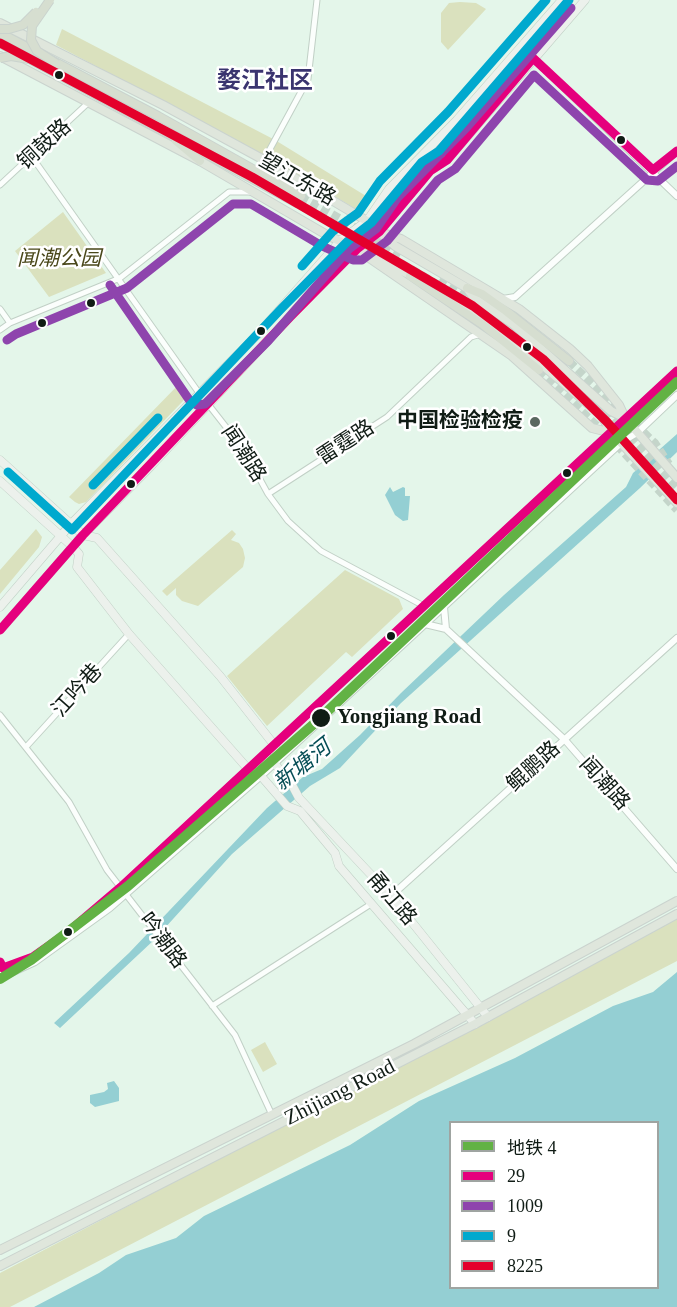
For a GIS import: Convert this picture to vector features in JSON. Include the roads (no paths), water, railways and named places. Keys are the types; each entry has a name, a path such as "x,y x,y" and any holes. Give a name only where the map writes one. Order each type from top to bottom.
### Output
{"highway":[{"path":"0,28 9,29 23,25 47,0"},
{"path":"47,0 35,21 31,40 37,51 57,64"},
{"path":"0,33 158,116 299,200 0,43"},
{"path":"0,57 29,59"},
{"path":"158,127 200,161"},
{"path":"410,276 482,324 539,370"},
{"path":"467,288 482,294 506,311 569,361"}],"main road":[{"path":"0,607 71,524 259,333 342,240 366,221 389,189 456,120 562,0"},
{"path":"0,630 82,535 357,249 379,232 430,171 447,160 585,0"},
{"name":"望江东路","path":"0,23 264,160 366,221 395,246 467,288 474,297 513,324 611,411 625,418"},
{"name":"望江东路","path":"0,57 200,161 327,235 380,258 410,276 437,288 493,323 601,415 612,432 677,503"},
{"path":"379,232 401,238 519,309 588,366 619,405 625,418 674,475"},
{"path":"357,249 371,262 482,333 535,375 592,429 612,432"},
{"path":"0,460 82,535 97,538 220,676 274,746 274,763"},
{"path":"0,481 73,547 79,554 77,567 129,634 249,771 261,776"},
{"name":"甬江路","path":"274,763 291,783 299,798 391,896 488,1017"},
{"name":"甬江路","path":"261,776 287,806 300,811 335,853 339,866 475,1024"},
{"name":"Zhijiang Road","path":"0,1250 414,1044 480,1006 677,901"},
{"name":"Zhijiang Road","path":"0,1266 475,1024 677,914"}],"street":[{"path":"264,160 308,79 317,0"},
{"path":"533,58 653,170 677,196"},
{"name":"铜鼓路","path":"0,185 88,103"},
{"path":"503,299 515,297 653,170 677,151"},
{"path":"32,157 120,278 199,393"},
{"path":"226,176 229,192"},
{"path":"0,330 10,323 120,278 229,192 254,192"},
{"path":"515,297 519,309"},
{"path":"0,309 10,323"},
{"path":"471,326 471,337"},
{"name":"雷霆路","path":"268,494 387,417 471,337 482,333"},
{"path":"2,971 33,957 67,933 121,887 249,771 422,605 677,371"},
{"path":"2,971 35,962 126,894 261,776 622,442 637,433 677,395"},
{"name":"闻潮路","path":"208,404 244,450 268,494 288,521 321,551 391,586 422,605"},
{"path":"425,624 447,629 444,607"},
{"name":"闻潮路","path":"447,629 565,740 677,868"},
{"name":"江吟巷","path":"26,747 129,634"},
{"name":"鲲鹏路","path":"391,896 677,638"},
{"name":"吟潮路","path":"0,715 69,802 107,870 235,1035 272,1115"},
{"path":"212,1006 371,904"}],"water":[{"path":"677,434 677,452 640,488 401,703 340,768 310,786 232,854 154,940 60,1028 54,1023 129,953 267,808 303,777 322,769 360,735 504,595 626,487 633,473"},
{"path":"390,487 393,492 403,487 405,496 410,496 408,520 403,521 395,515 385,495"},
{"path":"677,972 677,1307 34,1307 99,1273 126,1255 176,1238 204,1216 350,1145 419,1101 515,1058 613,1006 653,992"},
{"path":"114,1081 119,1088 119,1101 95,1107 90,1103 90,1095 104,1092 108,1089 107,1083"}],"tunnel":[{"path":"301,196 401,254"},
{"path":"297,203 444,288"},
{"path":"441,277 473,297"},
{"path":"510,332 559,375"},
{"path":"569,361 617,407"},
{"path":"539,370 611,439 677,510"},
{"path":"606,410 677,487"},
{"path":"635,424 655,443 669,464"}],"metro line":[{"name":"4","path":"0,979 31,960 128,886 315,723 677,382"}],"place":[{"name":"中国检验检疫","path":"535,422"},
{"name":"Yongjiang Road","path":"321,718"}],"district":[{"name":"婺江社区","path":"265,82"}],"park label":[{"name":"闻潮公园","path":"59,259"}],"water label":[{"name":"新塘河","path":"303,766"}]}
